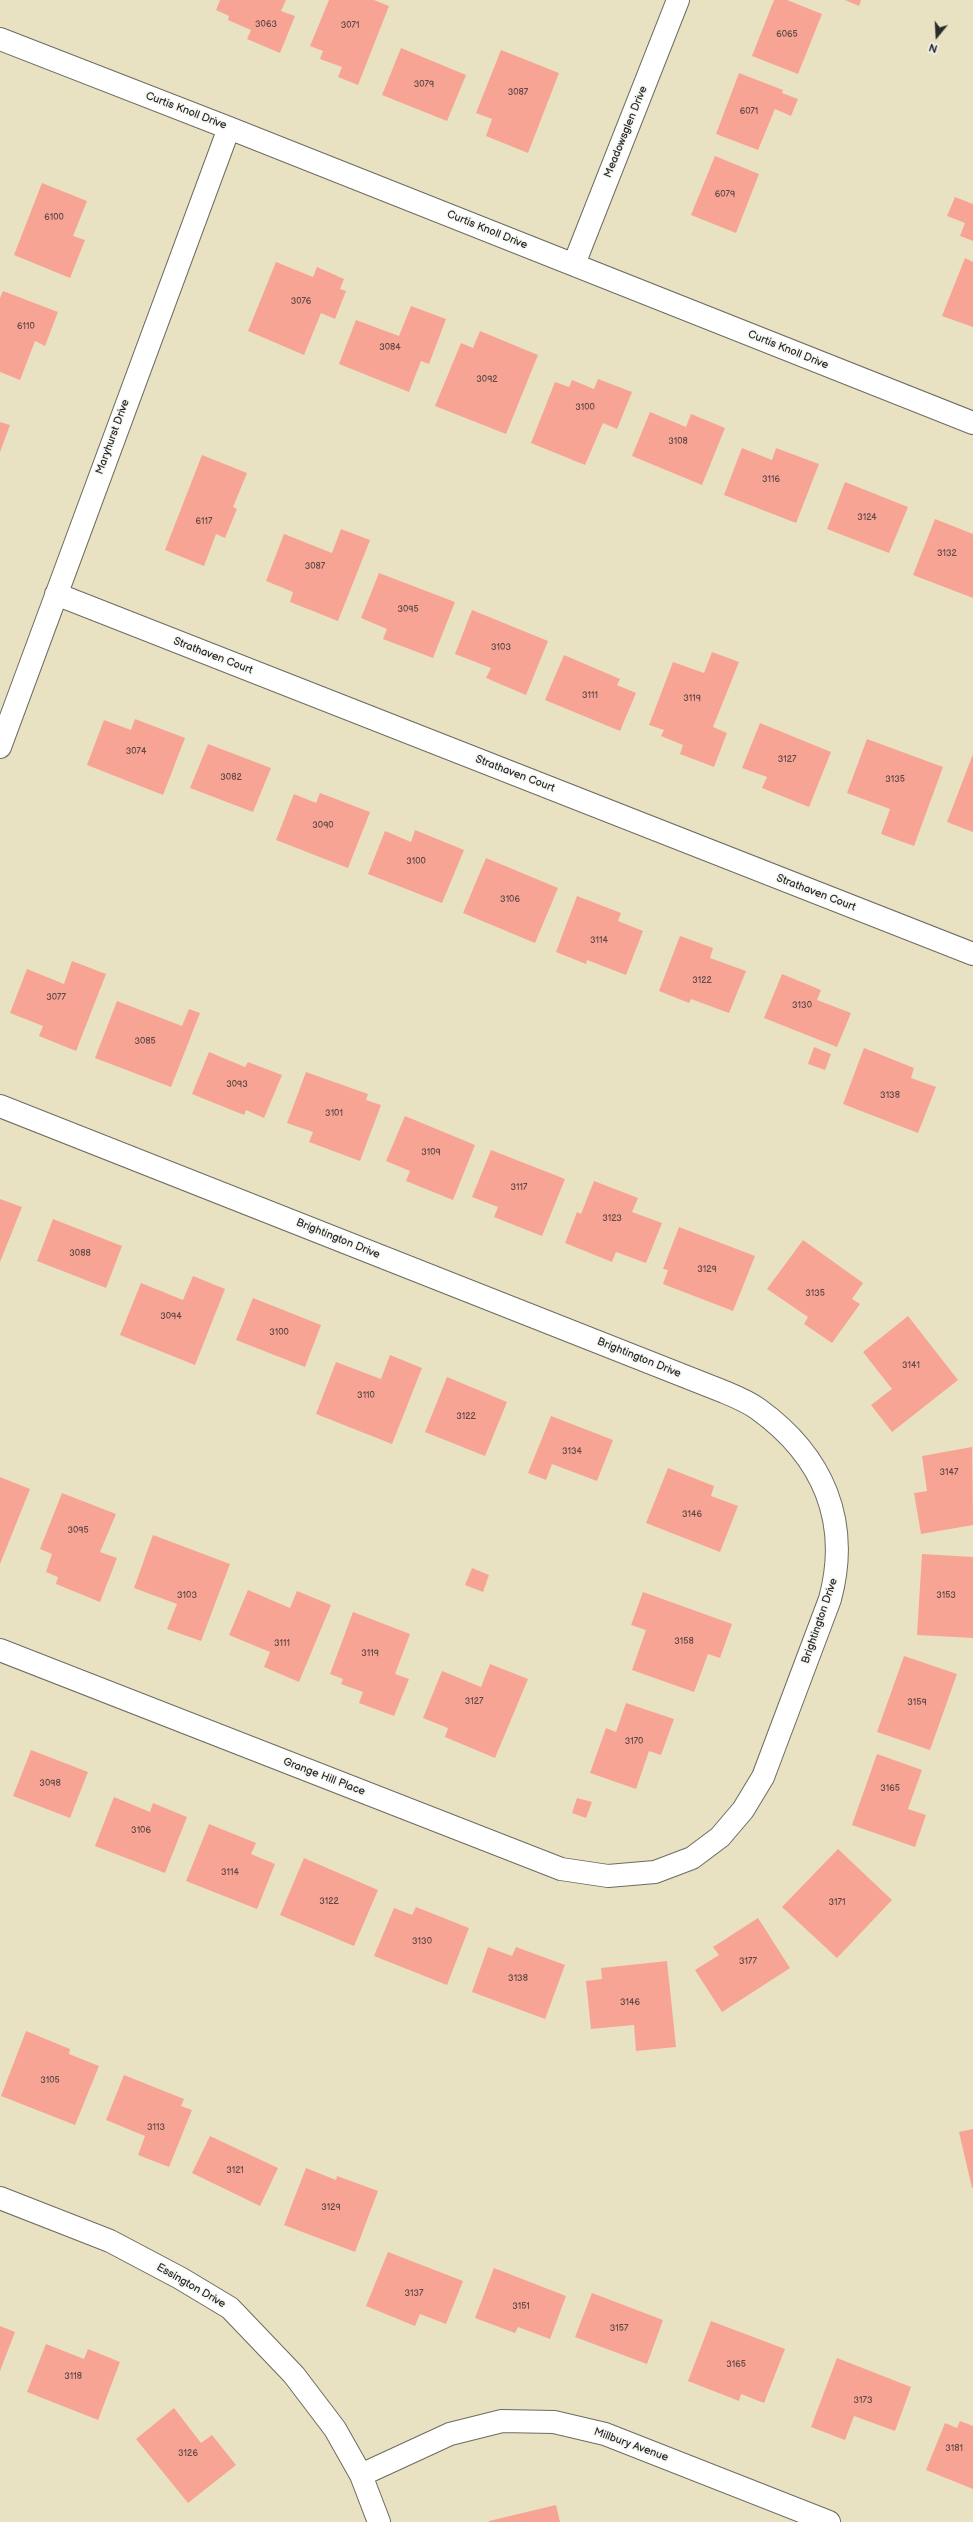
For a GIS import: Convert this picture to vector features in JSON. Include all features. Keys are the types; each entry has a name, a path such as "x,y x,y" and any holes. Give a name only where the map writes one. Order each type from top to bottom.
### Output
{"street":[{"name":"Meadowsglen Drive","path":"574,264 678,0"},
{"name":"Curtis Knoll Drive","path":"0,39 574,264 973,423"},
{"name":"Maryhurst Drive","path":"0,747 229,128"},
{"name":"Strathaven Court","path":"56,594 973,954"},
{"name":"Brightington Drive","path":"0,1106 722,1391 756,1408 785,1431 809,1461 826,1492 836,1519 838,1545 837,1573 830,1599 763,1777 743,1810 720,1837 692,1858 655,1872"},
{"name":"Grange Hill Place","path":"0,1650 560,1869 608,1876 655,1872"},
{"name":"Essington Drive","path":"0,2198 110,2241 180,2278 230,2308 294,2375 335,2429 361,2475 379,2522"},
{"name":"Millbury Avenue","path":"361,2475 450,2434 502,2421 554,2422 605,2434 830,2522"}],"building":[{"path":"220,0 286,0 281,11 295,16 280,53 247,39 251,30 228,20 229,16 216,10"},
{"path":"329,0 374,0 389,6 358,85 338,77 342,67 320,59 323,51 310,46"},
{"path":"774,0 787,0 822,14 798,74 752,56"},
{"path":"845,0 861,0 859,6"},
{"path":"401,48 466,75 447,121 382,95"},
{"path":"501,50 559,73 528,153 486,136 492,119 476,113"},
{"path":"739,73 783,90 782,93 798,99 791,116 775,109 758,150 716,134"},
{"path":"715,156 759,174 736,233 691,215"},
{"path":"42,183 87,201 73,236 85,240 70,278 14,255"},
{"path":"955,197 973,204 973,241 960,236 965,223 947,216"},
{"path":"965,258 973,262 973,327 942,316"},
{"path":"276,262 313,277 317,267 344,279 340,289 346,291 335,319 321,313 304,355 248,331"},
{"path":"3,291 58,312 45,346 35,341 20,380 0,372 0,298"},
{"path":"411,306 446,319 429,364 421,361 409,392 339,364 356,320 399,336"},
{"path":"480,331 538,355 506,434 435,406 461,343 473,348"},
{"path":"598,379 632,392 617,429 603,423 585,465 531,443 555,382 569,387 572,380 594,389"},
{"path":"650,412 686,427 691,414 725,428 702,485 632,456"},
{"path":"0,422 10,425 0,452"},
{"path":"742,448 772,460 776,448 819,464 796,523 724,495"},
{"path":"202,455 247,473 233,507 237,509 225,538 216,534 204,566 165,550"},
{"path":"845,482 908,507 889,553 827,529"},
{"path":"935,519 973,534 973,598 913,575"},
{"path":"341,529 370,540 338,621 290,602 293,592 266,581 284,534 332,553"},
{"path":"379,573 455,602 433,658 383,639 387,629 361,618"},
{"path":"472,610 548,641 526,695 486,678 491,668 455,654"},
{"path":"712,652 739,662 713,727 727,733 714,767 680,754 683,745 661,736 664,730 649,725 673,662 704,673"},
{"path":"564,655 620,679 617,685 636,693 620,731 545,700"},
{"path":"135,719 185,738 163,795 87,765 104,720 131,730"},
{"path":"760,723 831,752 809,807 762,788 767,777 742,768"},
{"path":"867,739 943,767 914,846 881,834 890,809 847,793"},
{"path":"208,744 271,768 253,812 190,788"},
{"path":"973,754 973,832 947,822"},
{"path":"320,793 370,812 348,868 276,840 294,794 316,803"},
{"path":"415,830 464,850 442,903 368,874 385,831 411,842"},
{"path":"486,858 558,888 535,943 463,913"},
{"path":"577,896 621,913 618,921 643,931 626,975 587,960 586,964 556,952"},
{"path":"680,936 713,948 710,958 746,971 729,1013 691,999 689,1003 659,991"},
{"path":"72,961 106,974 76,1051 39,1036 43,1026 10,1013 27,969 64,984"},
{"path":"782,974 821,990 817,1000 851,1013 837,1047 764,1018"},
{"path":"117,1001 182,1026 189,1009 200,1013 171,1087 95,1058"},
{"path":"814,1047 831,1054 825,1070 808,1064"},
{"path":"864,1048 914,1068 911,1078 936,1087 918,1133 843,1104"},
{"path":"209,1052 245,1067 248,1062 282,1075 264,1118 246,1110 244,1115 192,1094"},
{"path":"306,1072 368,1094 366,1100 381,1105 360,1161 309,1142 313,1132 287,1123"},
{"path":"405,1116 475,1145 453,1200 406,1181 410,1171 386,1161"},
{"path":"491,1150 565,1179 542,1236 494,1217 498,1207 472,1197"},
{"path":"594,1181 638,1198 632,1212 662,1223 646,1263 616,1252 612,1262 565,1243 577,1212 581,1214"},
{"path":"0,1199 22,1207 0,1262"},
{"path":"53,1219 122,1246 106,1288 37,1261"},
{"path":"679,1227 755,1256 733,1311 663,1284 668,1270 663,1269"},
{"path":"803,1240 863,1283 852,1299 860,1304 832,1343 804,1324 808,1317 767,1289"},
{"path":"193,1276 225,1289 195,1365 120,1335 141,1283 183,1300"},
{"path":"253,1298 321,1325 305,1367 236,1340"},
{"path":"908,1316 958,1380 892,1432 871,1405 892,1389 863,1352"},
{"path":"390,1355 422,1368 392,1444 316,1414 336,1362 381,1379"},
{"path":"447,1377 507,1402 485,1456 425,1432"},
{"path":"551,1416 613,1440 597,1481 552,1464 546,1480 528,1473"},
{"path":"972,1447 973,1525 921,1534 914,1493 927,1491 922,1456"},
{"path":"668,1468 714,1486 711,1496 738,1506 720,1552 646,1523"},
{"path":"0,1477 30,1489 0,1564"},
{"path":"62,1493 116,1514 100,1552 117,1558 100,1602 56,1584 58,1577 46,1572 52,1554 40,1549"},
{"path":"153,1535 230,1564 201,1641 167,1629 177,1604 134,1588"},
{"path":"922,1554 973,1557 973,1638 917,1635"},
{"path":"472,1568 489,1575 483,1592 465,1585"},
{"path":"248,1590 290,1608 297,1591 331,1605 299,1682 264,1667 270,1652 229,1635"},
{"path":"643,1592 732,1624 720,1658 708,1654 694,1692 632,1670 646,1630 631,1625"},
{"path":"353,1612 410,1634 395,1674 409,1679 394,1716 359,1703 363,1692 341,1684 343,1679 330,1674"},
{"path":"904,1656 957,1674 930,1750 877,1732"},
{"path":"490,1664 528,1679 495,1758 445,1737 448,1728 423,1718 442,1671 481,1687"},
{"path":"626,1703 674,1719 661,1755 649,1751 636,1789 590,1773 606,1728 616,1732"},
{"path":"31,1750 88,1772 70,1818 13,1796"},
{"path":"877,1754 922,1770 908,1809 926,1815 915,1847 852,1825"},
{"path":"114,1797 150,1812 153,1803 187,1817 165,1873 95,1846"},
{"path":"577,1798 592,1802 586,1818 572,1813"},
{"path":"209,1824 256,1843 251,1854 275,1864 257,1909 186,1881"},
{"path":"838,1849 892,1900 837,1958 782,1907"},
{"path":"304,1858 378,1890 354,1946 280,1915"},
{"path":"416,1907 469,1928 447,1985 374,1956 394,1908 412,1915"},
{"path":"758,1918 790,1968 722,2012 695,1970 719,1955 713,1947"},
{"path":"488,1947 512,1956 516,1947 565,1965 545,2019 472,1992"},
{"path":"667,1961 676,2047 636,2051 634,2025 591,2029 586,1981 602,1979 601,1968"},
{"path":"26,2031 70,2049 69,2054 99,2066 75,2125 1,2096"},
{"path":"124,2075 184,2099 181,2106 192,2110 169,2167 138,2155 145,2136 106,2120"},
{"path":"973,2129 973,2188 972,2188 959,2132"},
{"path":"210,2136 278,2168 260,2206 192,2173"},
{"path":"306,2168 336,2180 337,2176 378,2191 355,2252 284,2225"},
{"path":"388,2252 463,2281 446,2324 420,2314 415,2326 366,2306"},
{"path":"494,2268 566,2296 550,2339 518,2327 515,2333 475,2318"},
{"path":"592,2293 663,2320 647,2364 575,2337"},
{"path":"711,2321 785,2349 764,2403 741,2394 739,2401 688,2381"},
{"path":"0,2326 15,2332 0,2371"},
{"path":"46,2344 84,2359 88,2349 120,2362 98,2420 27,2392"},
{"path":"837,2358 911,2387 895,2431 854,2416 845,2440 811,2427"},
{"path":"174,2408 201,2443 212,2435 236,2465 188,2503 136,2439"},
{"path":"960,2421 973,2426 973,2489 926,2470 945,2423 957,2428"},
{"path":"556,2505 560,2522 489,2522 489,2521"}]}
